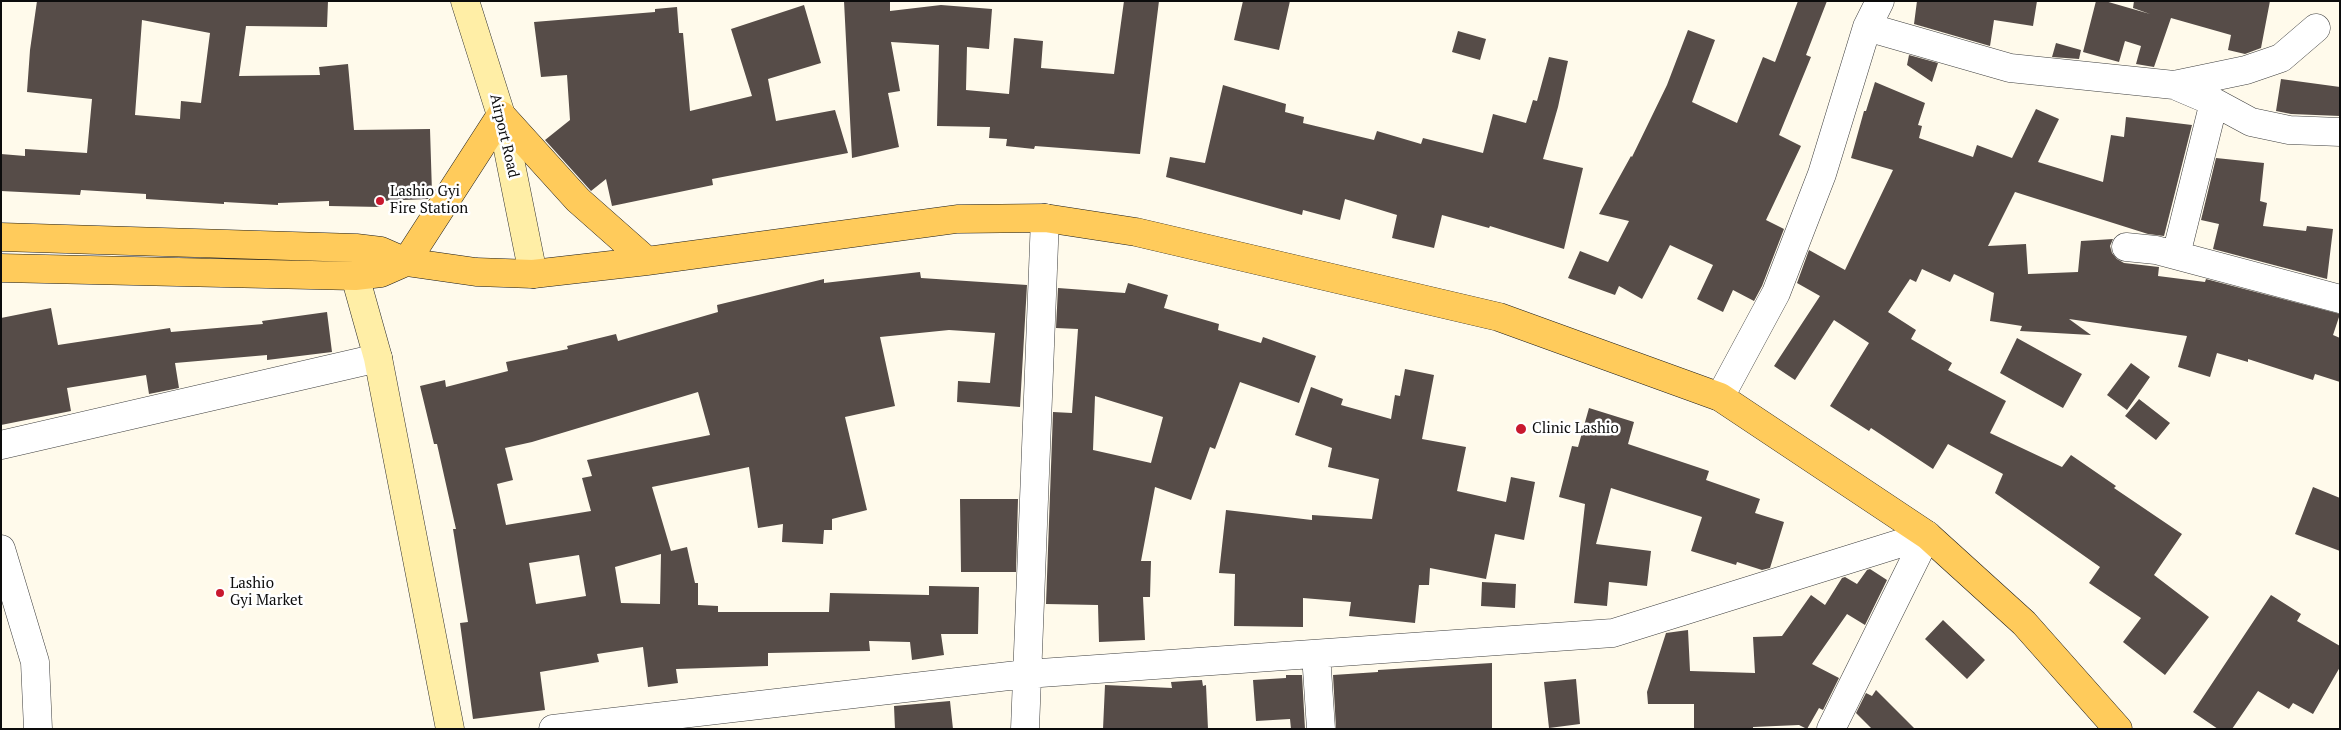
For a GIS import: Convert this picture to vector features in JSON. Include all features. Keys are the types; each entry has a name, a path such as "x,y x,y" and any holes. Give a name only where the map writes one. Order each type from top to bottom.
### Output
{"main road":[{"path":"1,268 355,276 381,273 406,262 501,115 578,200 646,261"},
{"path":"1,237 356,248 381,251 406,262 476,272 532,274 646,261 957,218 1044,218 1136,232 1499,317 1720,397 1927,535 2024,623 2118,729"}],"street":[{"name":"Airport Road","path":"465,1 501,115 532,274"},
{"path":"1720,397 1776,293 1822,174 1867,27 1880,1"},
{"path":"1867,27 2010,68 2174,85 2214,102 2251,122 2289,130 2340,132"},
{"path":"2174,85 2246,70 2281,58 2316,28"},
{"path":"2176,255 2214,102"},
{"path":"1025,729 1044,218"},
{"path":"2126,247 2156,250 2340,298"},
{"path":"355,276 378,358 450,729"},
{"path":"1,445 378,358"},
{"path":"553,729 1026,674 1614,633 1927,535"},
{"path":"1831,729 1927,535"},
{"path":"1,549 35,662 38,729"},
{"path":"1316,654 1321,729"}],"building":[{"path":"37,1 328,1 327,27 246,26 239,76 320,75 319,67 348,64 354,130 430,129 432,193 428,199 381,201 381,207 329,206 329,201 278,203 278,205 224,202 224,204 146,199 146,194 81,190 80,195 1,191 1,154 25,156 25,149 87,153 92,99 27,92 30,50","holes":["142,20 210,33 201,103 181,101 180,119 135,115"]},
{"path":"844,1 890,1 890,11 941,5 992,9 989,49 967,47 966,90 1009,94 1014,38 1043,41 1041,68 1114,74 1124,1 1159,1 1140,154 1035,146 1034,149 1006,146 1007,139 989,138 990,127 937,126 939,45 891,42 900,91 888,93 899,147 852,158"},
{"path":"1243,1 1290,1 1279,50 1234,40"},
{"path":"1798,1 1827,1 1806,55 1811,57 1779,135 1801,146 1766,220 1784,229 1762,286 1754,301 1733,290 1723,312 1697,299 1713,265 1670,245 1642,299 1619,286 1615,295 1568,278 1580,251 1608,262 1629,221 1599,214 1632,157 1667,85 1688,30 1715,40 1692,102 1737,123 1763,57 1775,62"},
{"path":"1917,1 2037,1 2033,26 1994,20 1990,46 1914,24"},
{"path":"2096,1 2105,1 2150,14 2133,8 2134,1 2270,1 2261,48 2245,54 2228,50 2231,35 2171,18 2154,67 2136,64 2141,46 2125,41 2119,62 2083,52"},
{"path":"804,5 821,63 768,79 776,121 835,110 848,153 712,179 713,185 612,206 606,179 591,191 545,140 570,120 567,75 541,77 534,22 655,12 655,9 677,7 679,33 683,33 690,111 752,96 731,29"},
{"path":"1458,31 1486,39 1480,60 1452,52"},
{"path":"2056,43 2081,50 2079,59 2052,57"},
{"path":"1909,55 1938,63 1932,82 1907,65"},
{"path":"1549,57 1568,61 1558,107 1543,159 1583,168 1564,249 1490,226 1489,228 1442,215 1434,248 1392,238 1397,215 1345,199 1340,220 1303,210 1302,215 1166,177 1170,157 1205,163 1223,85 1286,104 1285,112 1304,117 1303,123 1374,140 1377,131 1421,144 1423,138 1483,153 1493,114 1526,123 1533,100 1537,101"},
{"path":"2281,79 2340,87 2340,116 2291,114 2276,111"},
{"path":"1875,82 1925,103 1918,125 1922,126 1919,138 1973,157 1977,145 2012,158 2036,109 2059,119 2038,162 2103,182 2111,135 2124,137 2126,117 2192,125 2164,236 2148,234 2015,192 1988,246 2026,244 2028,274 2078,272 2081,241 2113,239 2110,246 2112,253 2117,259 2124,263 2159,267 2158,276 2205,282 2206,279 2340,314 2333,335 2340,338 2340,382 2315,374 2313,380 2248,359 2248,362 2217,353 2210,377 2178,367 2187,336 2069,319 2091,335 2020,331 2022,326 1990,321 1994,293 1954,274 1950,282 1922,269 1916,282 1910,279 1888,312 1916,330 1911,339 1952,363 1948,370 2006,401 1990,433 2062,467 2071,455 2116,486 2114,488 2182,534 2154,575 2209,617 2165,675 2123,642 2141,618 2089,583 2100,567 1995,493 2003,474 1948,444 1933,469 1871,428 1869,431 1830,406 1869,343 1834,320 1795,380 1774,366 1820,296 1797,283 1809,250 1845,270 1893,170 1851,158 1864,111 1866,111"},
{"path":"2216,158 2264,163 2260,201 2267,203 2263,226 2306,231 2307,226 2333,229 2327,279 2213,249 2219,224 2201,220"},
{"path":"920,272 921,278 1027,285 1020,407 957,402 958,381 990,383 995,333 949,330 880,337 895,406 845,417 867,510 832,519 832,530 824,530 823,544 782,542 783,524 758,528 749,467 652,487 671,551 687,547 695,583 698,583 698,605 718,606 718,612 829,612 830,593 929,595 929,586 979,587 978,634 941,634 944,655 912,660 910,642 869,641 870,651 768,653 768,666 676,669 678,683 648,687 643,647 597,654 599,662 540,672 545,710 473,719 460,623 468,622 453,529 456,529 437,444 434,444 420,386 445,380 446,387 508,371 506,362 568,349 567,346 616,334 618,341 718,312 717,305 824,279 824,283","holes":["698,392 710,435 587,460 592,476 582,478 591,511 506,525 497,484 513,480 505,448 532,442","661,554 660,604 621,603 615,567","579,555 586,596 536,604 529,563"]},
{"path":"1128,283 1168,295 1164,308 1219,324 1218,330 1261,343 1263,337 1316,356 1299,403 1240,382 1215,449 1210,447 1191,500 1155,487 1141,561 1151,561 1150,597 1143,597 1145,640 1099,642 1098,605 1046,604 1053,412 1072,413 1078,329 1056,328 1058,288 1125,293","holes":["1095,396 1163,417 1151,463 1093,450"]},
{"path":"51,308 58,345 170,328 171,332 263,324 262,321 327,312 332,352 267,360 267,355 175,363 179,388 149,394 146,375 67,388 71,411 1,425 1,318"},
{"path":"2017,338 2082,374 2063,408 2000,373"},
{"path":"2131,363 2150,377 2127,410 2107,395"},
{"path":"1405,369 1434,375 1422,439 1466,447 1457,491 1506,502 1511,477 1535,482 1524,540 1495,534 1486,579 1430,568 1429,585 1419,585 1415,623 1349,616 1351,602 1303,598 1303,627 1234,626 1235,574 1219,573 1226,510 1312,520 1312,515 1372,519 1379,479 1328,467 1332,448 1295,435 1311,387 1343,399 1341,405 1391,419 1395,395 1400,396"},
{"path":"2139,399 2170,423 2156,440 2125,416"},
{"path":"1589,408 1634,422 1628,444 1709,471 1706,480 1760,499 1755,513 1784,522 1770,568 1762,570 1737,562 1736,565 1691,551 1702,517 1611,488 1596,544 1651,551 1647,586 1609,582 1607,606 1574,603 1585,504 1559,497 1572,446 1578,447"},
{"path":"2313,487 2340,498 2340,551 2295,534"},
{"path":"960,499 1018,499 1016,572 961,572"},
{"path":"1870,569 1887,580 1865,625 1847,614 1812,664 1839,678 1823,710 1819,708 1807,729 1799,725 1753,727 1753,729 1694,729 1694,704 1648,704 1647,692 1666,633 1688,630 1690,671 1755,673 1753,637 1782,636 1811,595 1825,605 1842,578 1845,577 1857,584 1867,570"},
{"path":"1482,582 1516,584 1515,608 1481,606"},
{"path":"2271,595 2301,614 2297,621 2340,646 2340,667 2313,714 2293,703 2289,709 2258,691 2232,729 2218,729 2193,712"},
{"path":"1943,620 1985,660 1967,679 1925,639"},
{"path":"1492,663 1492,729 1336,729 1333,675 1378,672 1378,670"},
{"path":"1286,675 1302,675 1305,729 1291,729 1290,719 1256,721 1253,680 1286,678"},
{"path":"1576,679 1580,724 1549,728 1544,682"},
{"path":"1202,680 1203,686 1206,685 1208,729 1103,729 1105,685 1172,688 1171,682"},
{"path":"1876,690 1915,729 1872,729 1856,713 1866,693 1872,696"},
{"path":"950,701 953,729 895,729 894,706"}],"place":[{"name":"Lashio Gyi Fire Station","path":"380,201"},
{"name":"Clinic Lashio","path":"1521,429"},
{"name":"Lashio Gyi Market","path":"220,593"}]}
